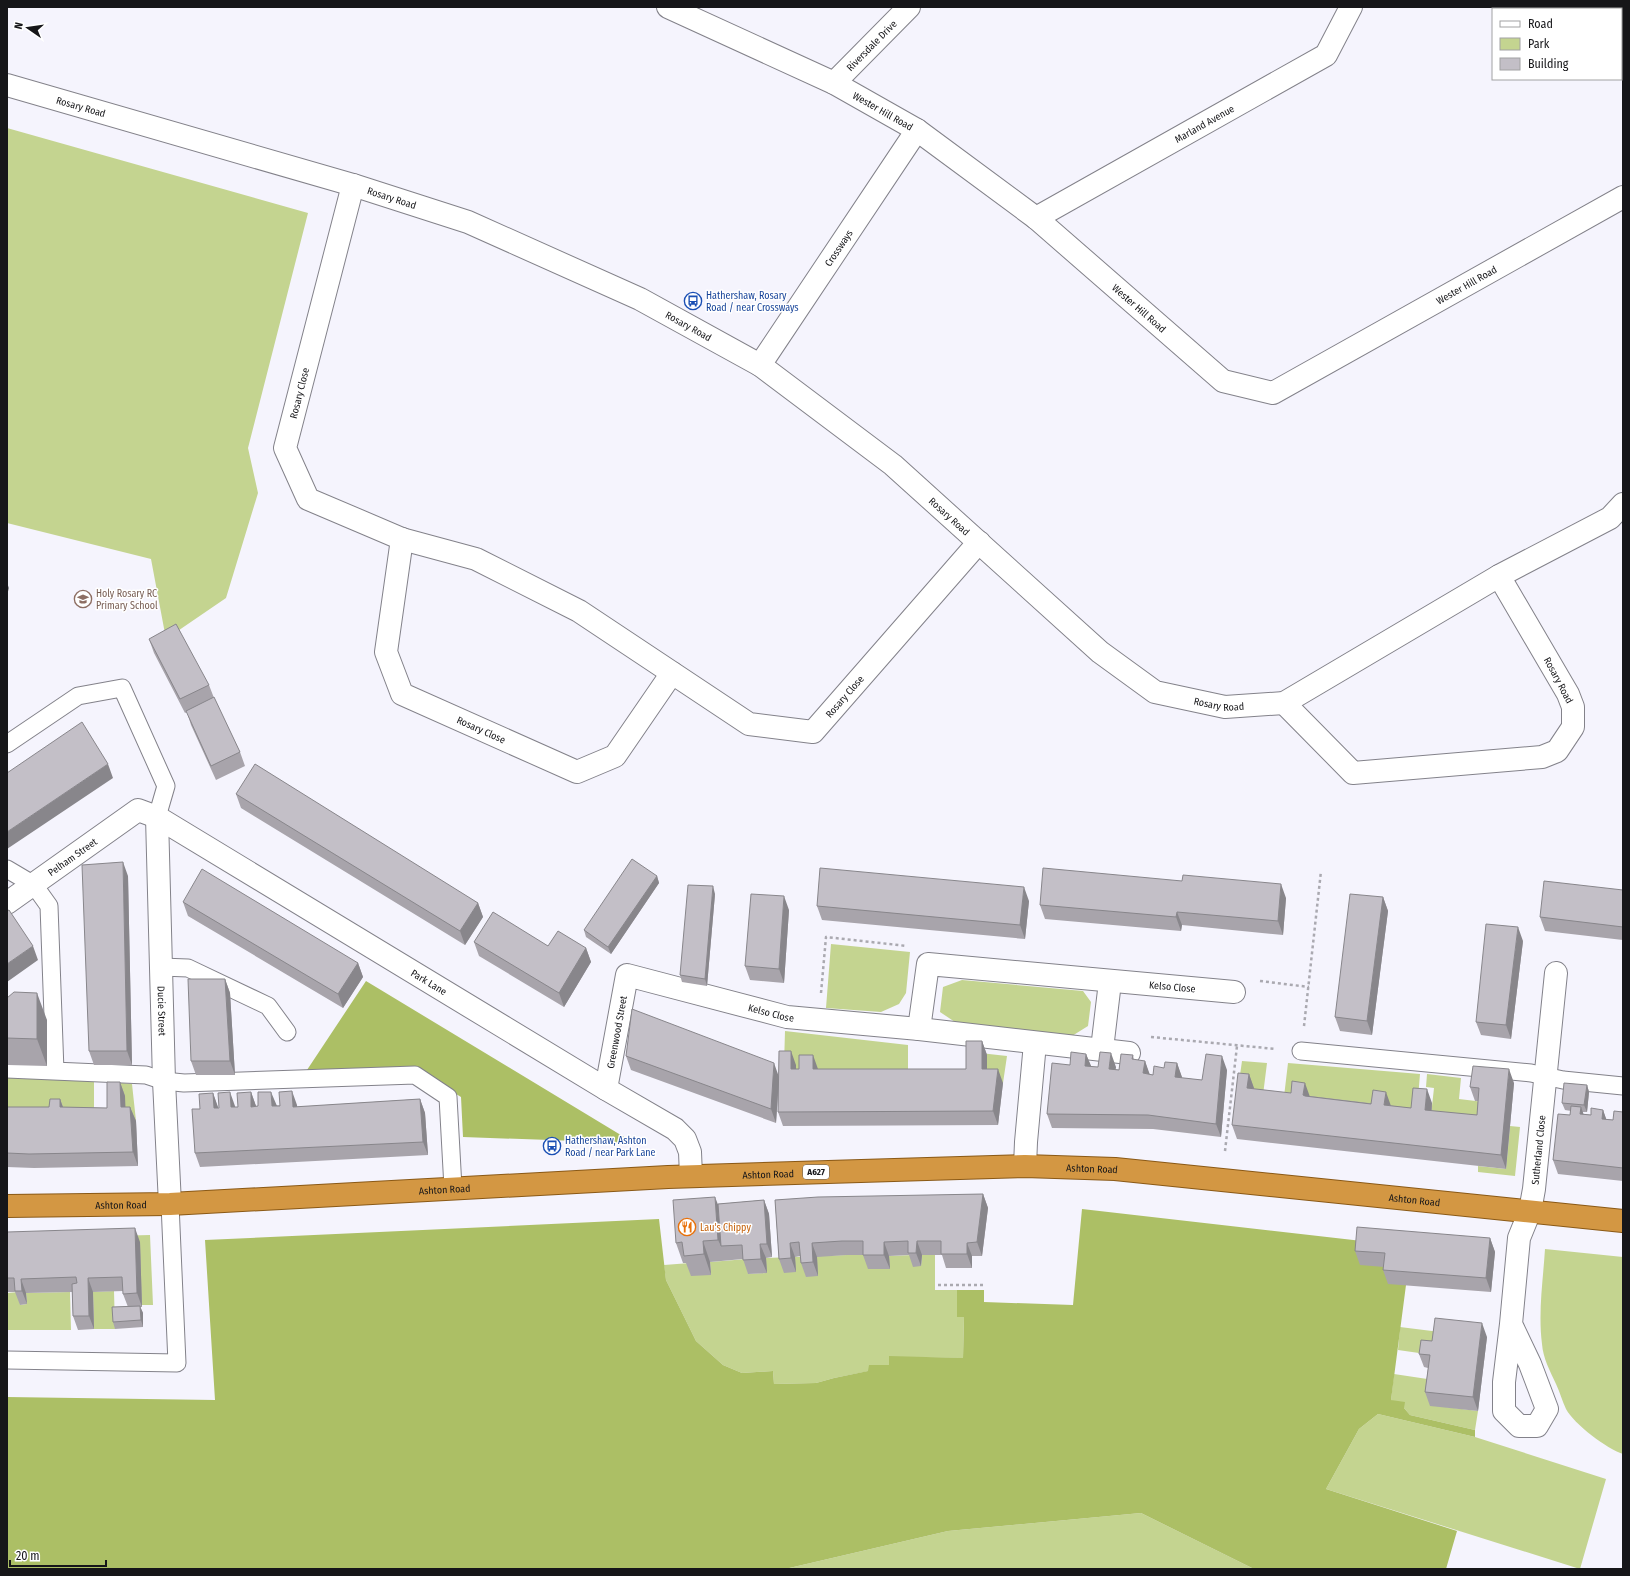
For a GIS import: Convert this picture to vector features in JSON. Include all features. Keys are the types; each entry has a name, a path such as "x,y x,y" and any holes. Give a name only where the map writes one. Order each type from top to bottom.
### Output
{"highway":[{"name":"Ashton Road","path":"7,1206 170,1204 691,1176 1025,1166 1115,1169 1623,1221"}],"street":[{"name":"Wester Hill Road","path":"668,7 834,83 917,130 1036,218 1223,381 1272,393 1623,197"},
{"name":"Riversdale Drive","path":"834,83 909,7"},
{"name":"Marland Avenue","path":"1036,218 1326,55 1351,7"},
{"name":"Rosary Road","path":"7,86 353,185 468,222 640,299 760,365 893,465 1100,652 1155,692 1225,707 1284,703 1499,576 1610,518 1623,504"},
{"name":"Crossways","path":"760,365 917,130"},
{"name":"Rosary Close","path":"353,185 285,448 308,499 402,539 476,558 579,611 749,724 813,732 978,542"},
{"name":"Rosary Close","path":"402,539 386,652 402,694 577,772 615,756 672,673"},
{"name":"Rosary Road","path":"1284,703 1353,773 1542,757 1557,751 1567,739 1573,727 1574,707 1568,694 1499,576"},
{"name":"Pelham Street","path":"7,903 148,814"},
{"name":"Ducie Street","path":"148,814 161,967 164,1081 170,1204"},
{"name":"Park Lane","path":"148,814 606,1090 675,1129 685,1139 690,1152 691,1176"},
{"name":"Kelso Close","path":"919,1029 928,964 1110,982 1234,992"},
{"name":"Sutherland Close","path":"1511,1324 1519,1238 1530,1211 1535,1184 1556,973"},
{"name":"Greenwood Street","path":"606,1090 627,975"},
{"name":"Kelso Close","path":"627,975 787,1016 919,1029 1035,1043 1103,1041 1130,1053"},
{"path":"1103,1041 1110,982"},
{"path":"1025,1166 1035,1043"}],"lane":[{"path":"7,744 78,696 122,688 166,786 148,814"},
{"path":"7,869 34,885 49,906 46,1000 55,1071"},
{"path":"161,967 188,968 268,1006 287,1032"},
{"path":"1301,1051 1439,1063 1546,1076 1563,1080 1623,1086"},
{"path":"7,1069 146,1075 164,1081 184,1083 415,1076 448,1097 453,1188"},
{"path":"7,1360 177,1363 170,1204"}],"path":[{"path":"1103,1041 1237,1046 1301,1051 1322,871"},
{"path":"818,1019 826,937 914,947"},
{"path":"1234,992 1236,978 1309,987"},
{"path":"1225,1151 1237,1046"},
{"path":"938,1285 983,1285"}],"green space":[{"path":"7,128 308,213 248,448 258,493 226,598 166,639 151,559 7,523"},
{"path":"831,944 910,952 906,993 899,1004 881,1012 826,1008"},
{"path":"962,980 1083,991 1091,1002 1088,1026 1072,1036 955,1022 940,1012 943,987"},
{"path":"366,981 634,1143 463,1137 461,1097 414,1068 305,1073"},
{"path":"785,1031 908,1045 908,1083 804,1083 784,1065"},
{"path":"971,1052 1007,1056 1003,1083 987,1083"},
{"path":"1242,1061 1267,1063 1262,1103 1239,1082"},
{"path":"1288,1063 1420,1074 1416,1122 1283,1105"},
{"path":"1427,1074 1461,1078 1459,1099 1484,1102 1482,1123 1430,1124 1434,1088 1426,1087"},
{"path":"7,1077 94,1081 94,1122 7,1121"},
{"path":"111,1082 132,1084 136,1121 126,1121"},
{"path":"1510,1126 1520,1127 1515,1176 1478,1172 1478,1166 1506,1169"},
{"path":"1082,1209 1362,1241 1390,1267 1406,1285 1391,1400 1405,1402 1404,1408 1410,1415 1475,1430 1475,1437 1378,1414 1359,1429 1326,1489 1457,1531 1446,1569 1254,1569 1141,1513 948,1531 785,1569 7,1569 7,1397 215,1400 205,1240 659,1219 666,1280 696,1341 723,1365 742,1373 773,1371 774,1384 816,1383 868,1371 869,1365 889,1365 889,1356 963,1358 964,1317 957,1317 957,1290 984,1290 984,1302 1073,1305"},
{"path":"150,1235 153,1305 142,1305 112,1236"},
{"path":"1545,1249 1623,1257 1623,1454 1600,1442 1583,1429 1570,1415 1547,1364 1543,1349 1540,1320"},
{"path":"868,1255 868,1269 889,1269 889,1256 913,1255 921,1266 922,1255 935,1255 935,1290 957,1290 957,1317 964,1317 963,1358 889,1357 889,1365 869,1365 869,1371 816,1383 774,1384 773,1371 742,1373 723,1365 696,1341 666,1280 664,1265 690,1263 711,1275 710,1262 747,1259 748,1274 766,1273 766,1258"},
{"path":"114,1291 115,1329 94,1329 93,1292"},
{"path":"19,1292 20,1305 27,1304 26,1293 70,1292 71,1330 7,1330 7,1293"},
{"path":"1400,1327 1440,1332 1426,1354 1398,1350"},
{"path":"1394,1374 1434,1380 1430,1405 1478,1411 1475,1430 1410,1415 1404,1408 1391,1400"},
{"path":"1378,1414 1475,1437 1606,1479 1580,1569 1326,1489 1359,1429"},
{"path":"1141,1513 1254,1569 785,1569 948,1531"}],"building":[{"path":"176,624 209,685 180,699 149,639"},
{"path":"214,697 240,752 211,766 186,711"},
{"path":"82,722 108,764 7,832 7,773"},
{"path":"255,764 478,903 460,931 236,794"},
{"path":"632,859 657,876 608,947 584,930"},
{"path":"123,862 127,1051 89,1051 82,865"},
{"path":"820,868 1024,887 1020,925 817,906"},
{"path":"1043,868 1182,881 1183,875 1281,884 1278,921 1177,912 1176,917 1040,905"},
{"path":"202,869 358,963 338,994 183,902"},
{"path":"1544,881 1623,890 1623,927 1540,917"},
{"path":"688,885 713,886 705,979 680,975"},
{"path":"751,894 784,896 779,969 745,966"},
{"path":"1350,894 1383,897 1367,1021 1335,1017"},
{"path":"9,910 33,946 7,964 7,911"},
{"path":"493,912 548,946 558,931 586,948 559,993 474,942"},
{"path":"1486,924 1518,927 1506,1025 1476,1022"},
{"path":"188,979 225,979 230,1061 191,1061"},
{"path":"14,992 37,993 37,1039 7,1038 7,998"},
{"path":"632,1009 774,1063 771,1109 626,1056"},
{"path":"966,1041 982,1041 982,1069 998,1069 993,1111 778,1112 779,1051 791,1051 791,1069 799,1069 799,1055 813,1055 813,1069 966,1069"},
{"path":"1071,1052 1086,1054 1085,1066 1098,1067 1100,1052 1111,1053 1109,1069 1119,1070 1121,1054 1133,1055 1132,1059 1145,1061 1143,1073 1153,1075 1154,1066 1164,1068 1165,1062 1177,1063 1175,1077 1202,1080 1206,1054 1222,1056 1216,1124 1148,1115 1047,1114 1052,1063 1070,1065"},
{"path":"1473,1066 1509,1069 1501,1155 1232,1125 1238,1073 1249,1074 1247,1088 1291,1093 1292,1081 1305,1083 1303,1095 1305,1096 1371,1104 1373,1090 1386,1092 1384,1105 1411,1108 1413,1088 1427,1089 1425,1110 1477,1115 1479,1088 1470,1087"},
{"path":"107,1082 120,1082 121,1107 130,1107 133,1152 7,1153 7,1107 49,1107 50,1099 60,1099 60,1107 107,1108"},
{"path":"1564,1083 1587,1085 1584,1105 1562,1103"},
{"path":"292,1091 293,1107 420,1099 423,1142 195,1153 192,1109 200,1109 199,1094 213,1093 214,1108 219,1108 218,1093 230,1092 231,1107 238,1107 237,1093 251,1092 251,1107 258,1106 258,1092 271,1092 272,1106 280,1106 279,1092"},
{"path":"1571,1106 1581,1107 1580,1114 1591,1115 1591,1108 1603,1110 1602,1119 1613,1120 1614,1111 1623,1112 1623,1168 1553,1160 1558,1114 1570,1115"},
{"path":"983,1194 977,1242 967,1243 967,1254 941,1254 941,1241 917,1241 916,1253 908,1253 908,1241 884,1242 884,1255 863,1255 863,1241 842,1241 812,1243 813,1262 801,1263 799,1242 790,1243 791,1258 779,1259 775,1200 818,1197"},
{"path":"715,1197 718,1240 703,1241 704,1254 684,1256 682,1242 676,1243 673,1200"},
{"path":"764,1200 767,1244 760,1244 761,1259 743,1260 742,1245 721,1246 718,1204"},
{"path":"1357,1227 1490,1238 1486,1278 1383,1270 1385,1253 1355,1251"},
{"path":"135,1228 137,1293 123,1294 122,1277 88,1278 89,1316 73,1316 72,1284 77,1283 76,1277 21,1279 22,1291 15,1291 14,1278 7,1278 7,1232"},
{"path":"140,1306 141,1320 113,1322 112,1307"},
{"path":"1435,1318 1482,1323 1473,1397 1425,1392 1430,1355 1419,1354 1421,1340 1432,1341"}],"place":[{"name":"Hathershaw, Rosary Road / near Crossways","path":"693,301"},
{"name":"Holy Rosary RC Primary School","path":"83,599"},
{"name":"Hathershaw, Ashton Road / near Park Lane","path":"552,1146"},
{"name":"Lau's Chippy","path":"687,1227"}]}
